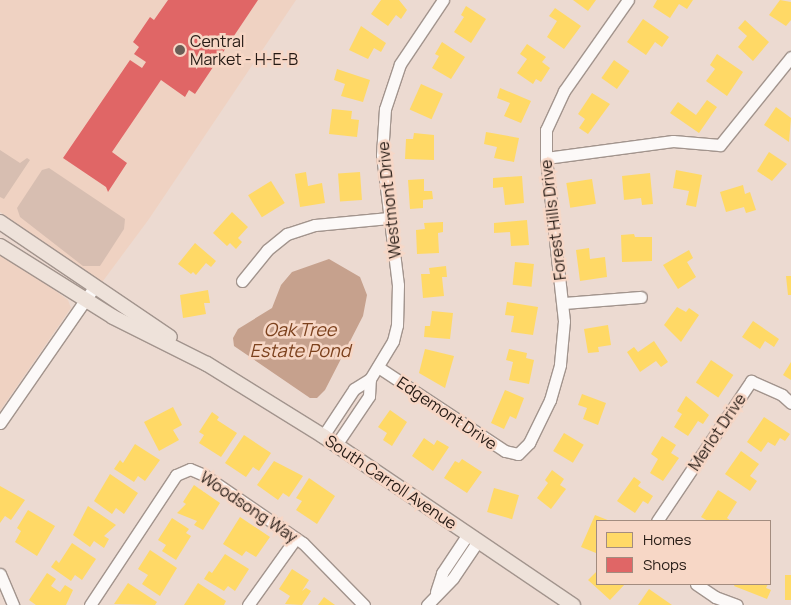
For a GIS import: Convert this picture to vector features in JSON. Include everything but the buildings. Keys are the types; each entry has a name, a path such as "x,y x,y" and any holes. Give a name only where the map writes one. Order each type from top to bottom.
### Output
{"main road":[{"name":"South Carroll Avenue","path":"0,222 207,364 323,436 573,605"},
{"path":"0,230 38,249"},
{"name":"South Carroll Avenue","path":"0,246 114,318 207,364"}],"street":[{"name":"Westmont Drive","path":"323,436 354,389 370,379 393,341 398,311 398,285 382,155 385,109 400,64 443,0"},
{"name":"Forest Hills Drive","path":"518,454 529,443 550,400 560,364 563,304 546,158 546,130 564,92 628,0"},
{"path":"546,158 673,141 720,145 791,57"},
{"path":"242,281 267,250 287,234 315,225 389,218"},
{"path":"0,423 94,287"},
{"path":"563,304 641,297"},
{"name":"Edgemont Drive","path":"378,367 505,451 518,454"},
{"name":"Westmont Drive","path":"336,445 369,396 370,379"},
{"name":"Merlot Drive","path":"657,520 751,381 782,394 791,403"},
{"name":"Woodsong Way","path":"90,605 176,475 182,471 196,470 296,538 364,605"},
{"path":"248,605 296,538"},
{"path":"427,605 435,593 442,574 473,538"},
{"path":"0,574 13,605"},
{"path":"698,585 716,597 737,605"}],"shaded area":[{"path":"0,0 296,0 149,219 100,285 0,212"},
{"path":"0,150 20,163 27,158 30,160 4,199 0,197"},
{"path":"49,168 125,219 124,229 100,266 83,266 20,217 17,208 42,170"},
{"path":"0,250 68,300 71,308 0,411"}],"water":[{"name":"Oak Tree Estate Pond","path":"329,259 360,277 367,295 363,316 325,390 317,398 310,398 234,346 233,338 238,329 272,308 281,285 292,272"}],"place":[{"name":"Central Market - H-E-B","path":"180,50"}]}
